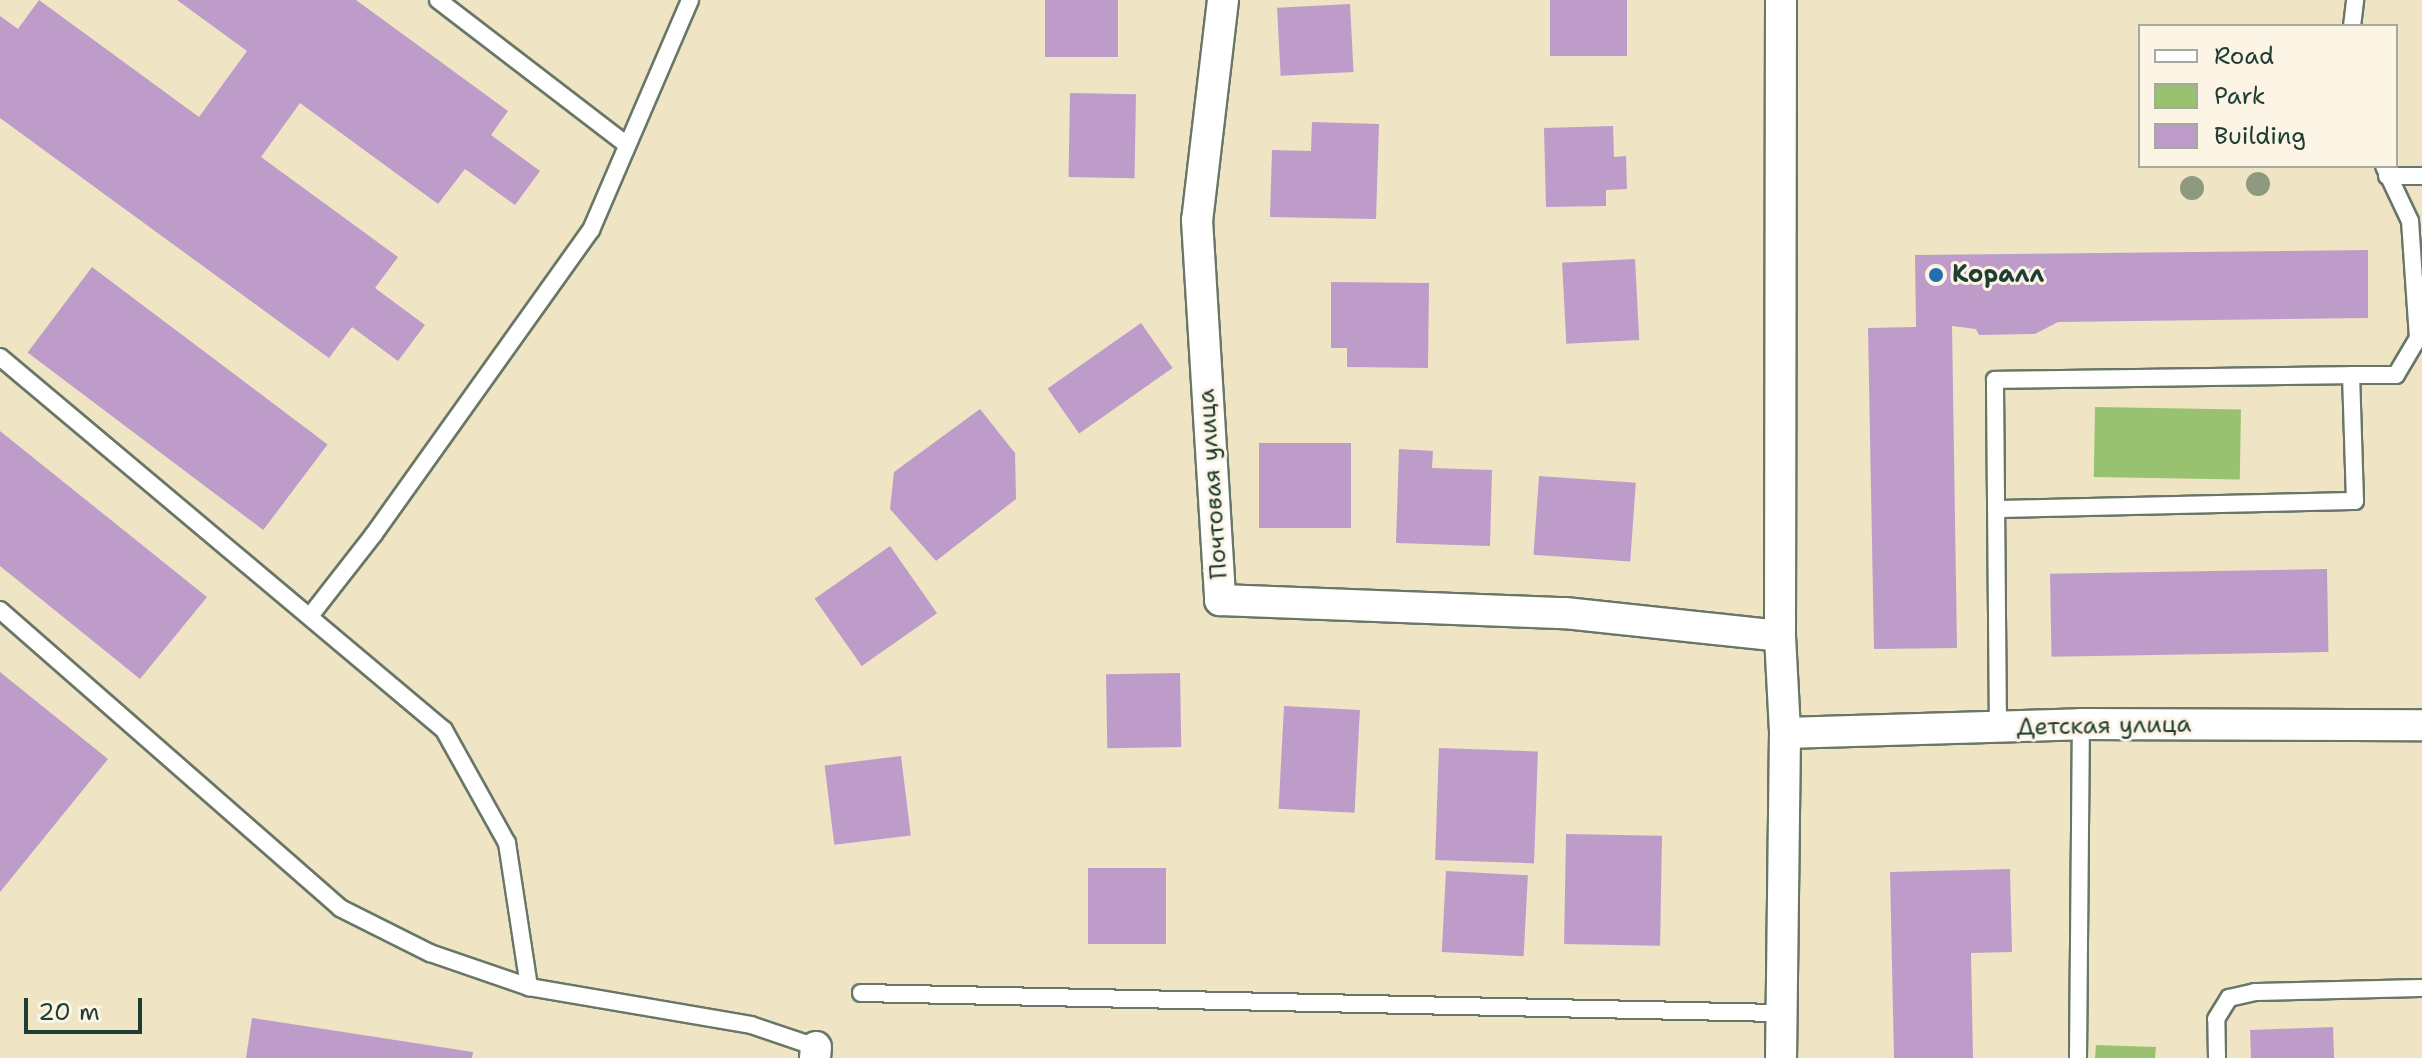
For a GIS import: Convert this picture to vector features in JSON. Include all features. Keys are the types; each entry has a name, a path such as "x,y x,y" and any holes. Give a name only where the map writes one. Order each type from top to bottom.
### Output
{"street":[{"name":"Почтовая улица","path":"1223,0 1197,220 1220,600 1565,613 1780,636"},
{"path":"1781,0 1780,636 1785,733 1781,1058"},
{"name":"Детская улица","path":"1785,733 1998,729 2081,724 2422,725"}],"lane":[{"path":"438,0 627,145"},
{"path":"310,616 374,534 591,230 690,0"},
{"path":"2352,24 2355,0"},
{"path":"2385,171 2422,176"},
{"path":"1998,729 1995,380 2396,375 2418,338 2410,221 2385,171"},
{"path":"0,357 444,730 507,843 529,987"},
{"path":"1997,509 2355,501 2351,375"},
{"path":"0,610 340,908 430,953 529,987 751,1025 816,1053"},
{"path":"2078,1058 2081,724"},
{"path":"2217,1058 2216,1019 2229,998 2255,992 2422,988"},
{"path":"861,993 1781,1013"}],"green space":[{"path":"2095,407 2241,410 2240,480 2094,477"},
{"path":"2096,1045 2156,1047 2155,1058 2095,1058"}],"building":[{"path":"39,0 199,117 247,51 177,0 356,0 508,111 491,135 540,171 515,205 465,169 438,204 300,103 261,157 398,257 375,288 425,325 398,361 352,327 329,358 0,118 0,16 18,29"},
{"path":"1045,0 1118,0 1118,57 1045,57"},
{"path":"1550,0 1627,0 1627,56 1550,56"},
{"path":"1350,4 1354,72 1281,76 1277,8"},
{"path":"1070,93 1136,94 1135,178 1069,177"},
{"path":"1312,122 1379,124 1376,219 1270,217 1272,150 1311,151"},
{"path":"1613,126 1614,157 1626,156 1627,189 1606,190 1606,206 1546,207 1544,128"},
{"path":"2368,250 2368,318 2058,322 2035,334 1979,335 1976,329 1952,326 1957,648 1874,649 1868,328 1916,327 1915,255"},
{"path":"1635,259 1639,340 1566,344 1562,263"},
{"path":"92,267 328,445 263,530 28,352"},
{"path":"1331,282 1429,283 1428,368 1347,367 1347,348 1331,348"},
{"path":"1141,323 1173,368 1079,433 1048,388"},
{"path":"980,409 1015,453 1016,499 936,561 890,509 894,472"},
{"path":"0,431 207,597 140,679 0,566"},
{"path":"1259,443 1351,443 1351,528 1259,528"},
{"path":"1399,449 1433,451 1432,468 1492,470 1490,546 1396,543"},
{"path":"1539,476 1636,483 1630,562 1533,555"},
{"path":"890,546 937,613 862,666 815,599"},
{"path":"2327,569 2328,652 2051,657 2050,574"},
{"path":"0,672 108,759 0,892"},
{"path":"1180,673 1181,747 1107,748 1106,674"},
{"path":"1284,706 1360,710 1355,813 1279,809"},
{"path":"1439,748 1538,751 1534,863 1435,860"},
{"path":"901,756 911,835 834,845 825,765"},
{"path":"1566,834 1662,836 1660,946 1564,944"},
{"path":"1088,868 1166,868 1166,944 1088,944"},
{"path":"2010,869 2012,952 1971,953 1973,1058 1894,1058 1890,872"},
{"path":"1446,871 1528,875 1524,956 1442,952"},
{"path":"252,1018 473,1052 472,1058 246,1058"},
{"path":"2333,1027 2334,1058 2251,1058 2250,1030"}],"place":[{"name":"Коралл","path":"1936,275"}]}
